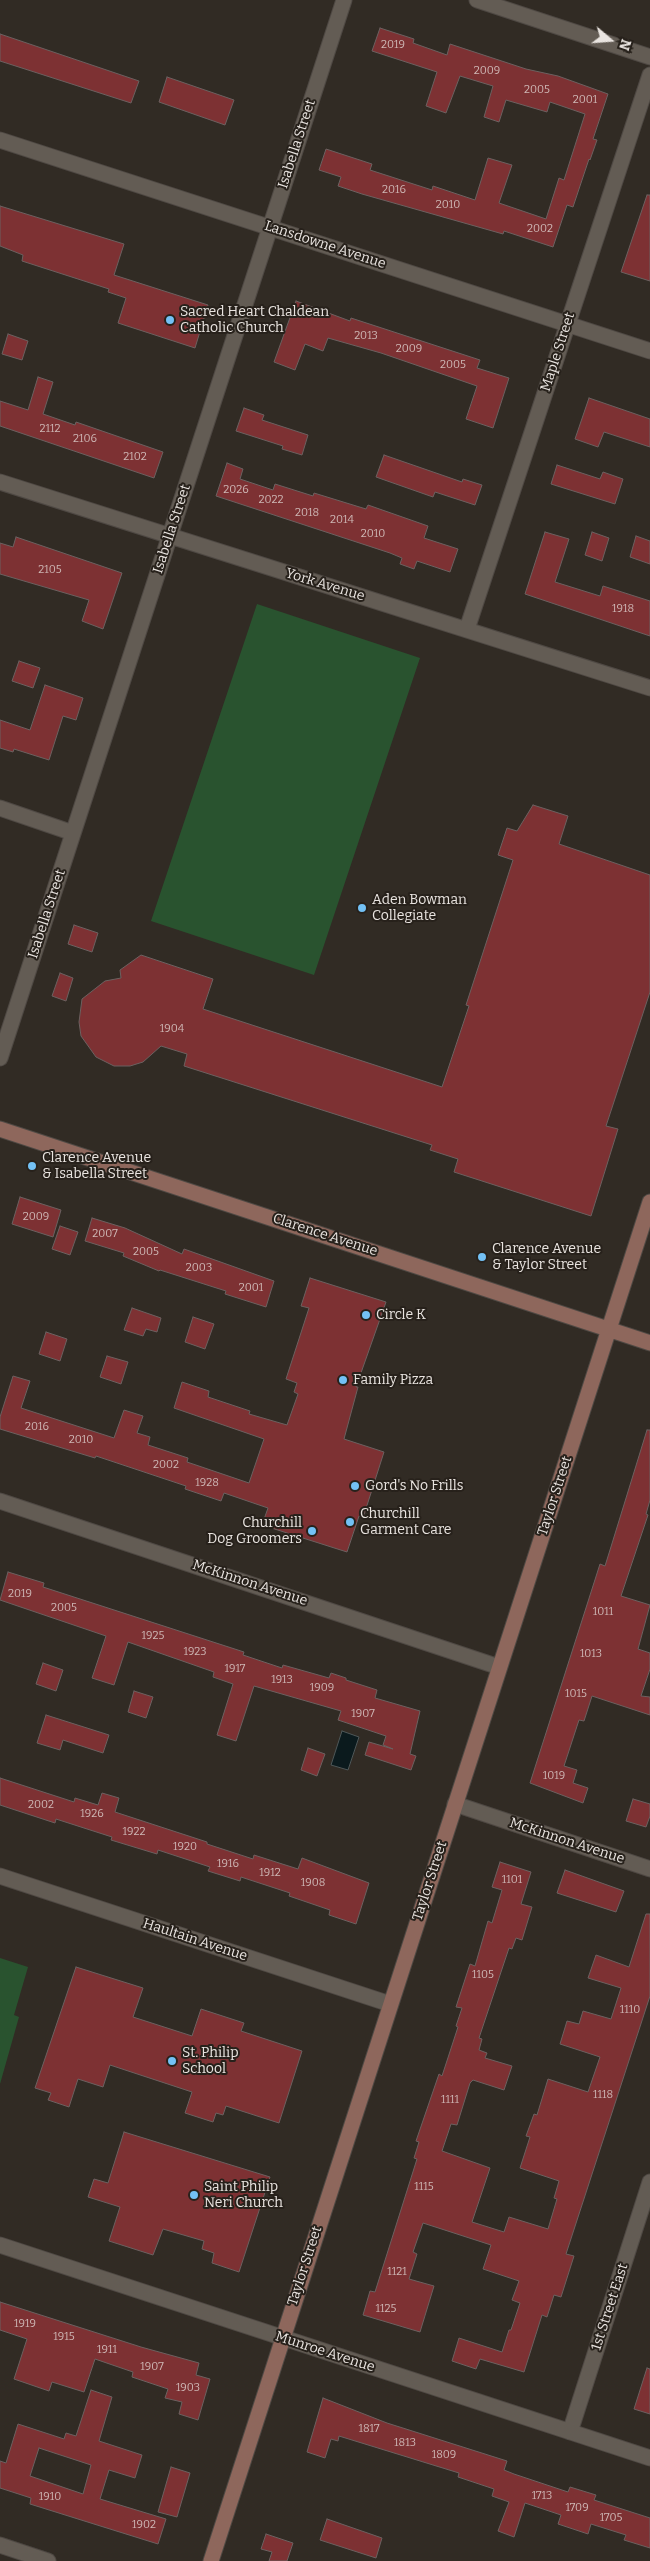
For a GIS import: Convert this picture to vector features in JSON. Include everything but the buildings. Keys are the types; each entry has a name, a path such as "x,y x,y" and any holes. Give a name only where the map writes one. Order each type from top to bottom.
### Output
{"main road":[{"name":"Clarence Avenue","path":"0,1130 650,1343"},
{"name":"Taylor Street","path":"211,2561 650,1202"}],"street":[{"name":"Isabella Street","path":"0,1058 344,0"},
{"path":"476,0 650,57"},
{"name":"Maple Street","path":"467,629 650,75"},
{"name":"Lansdowne Avenue","path":"0,140 650,351"},
{"name":"York Avenue","path":"0,482 650,688"},
{"path":"0,808 73,833"},
{"name":"McKinnon Avenue","path":"0,1502 499,1666"},
{"name":"McKinnon Avenue","path":"455,1804 650,1869"},
{"name":"Haultain Avenue","path":"0,1876 390,2004"},
{"name":"1st Street East","path":"570,2432 650,2182"},
{"name":"Munroe Avenue","path":"0,2245 650,2458"},
{"path":"0,2545 48,2561"}],"green space":[{"path":"257,604 420,658 314,975 151,921"},
{"path":"0,1958 28,1967 14,2015 19,2017 0,2084"}],"shaded area":[{"path":"342,1731 359,1737 348,1770 331,1765"}],"place":[{"name":"Sacred Heart Chaldean Catholic Church","path":"170,320"},
{"name":"Aden Bowman Collegiate","path":"362,908"},
{"name":"Clarence Avenue & Isabella Street","path":"32,1166"},
{"name":"Clarence Avenue & Taylor Street","path":"482,1257"},
{"name":"Circle K","path":"366,1315"},
{"name":"Family Pizza","path":"343,1380"},
{"name":"Gord's No Frills","path":"355,1486"},
{"name":"Churchill Garment Care","path":"350,1522"},
{"name":"Churchill Dog Groomers","path":"312,1531"},
{"name":"St. Philip School","path":"172,2061"},
{"name":"Saint Philip Neri Church","path":"194,2195"}]}
